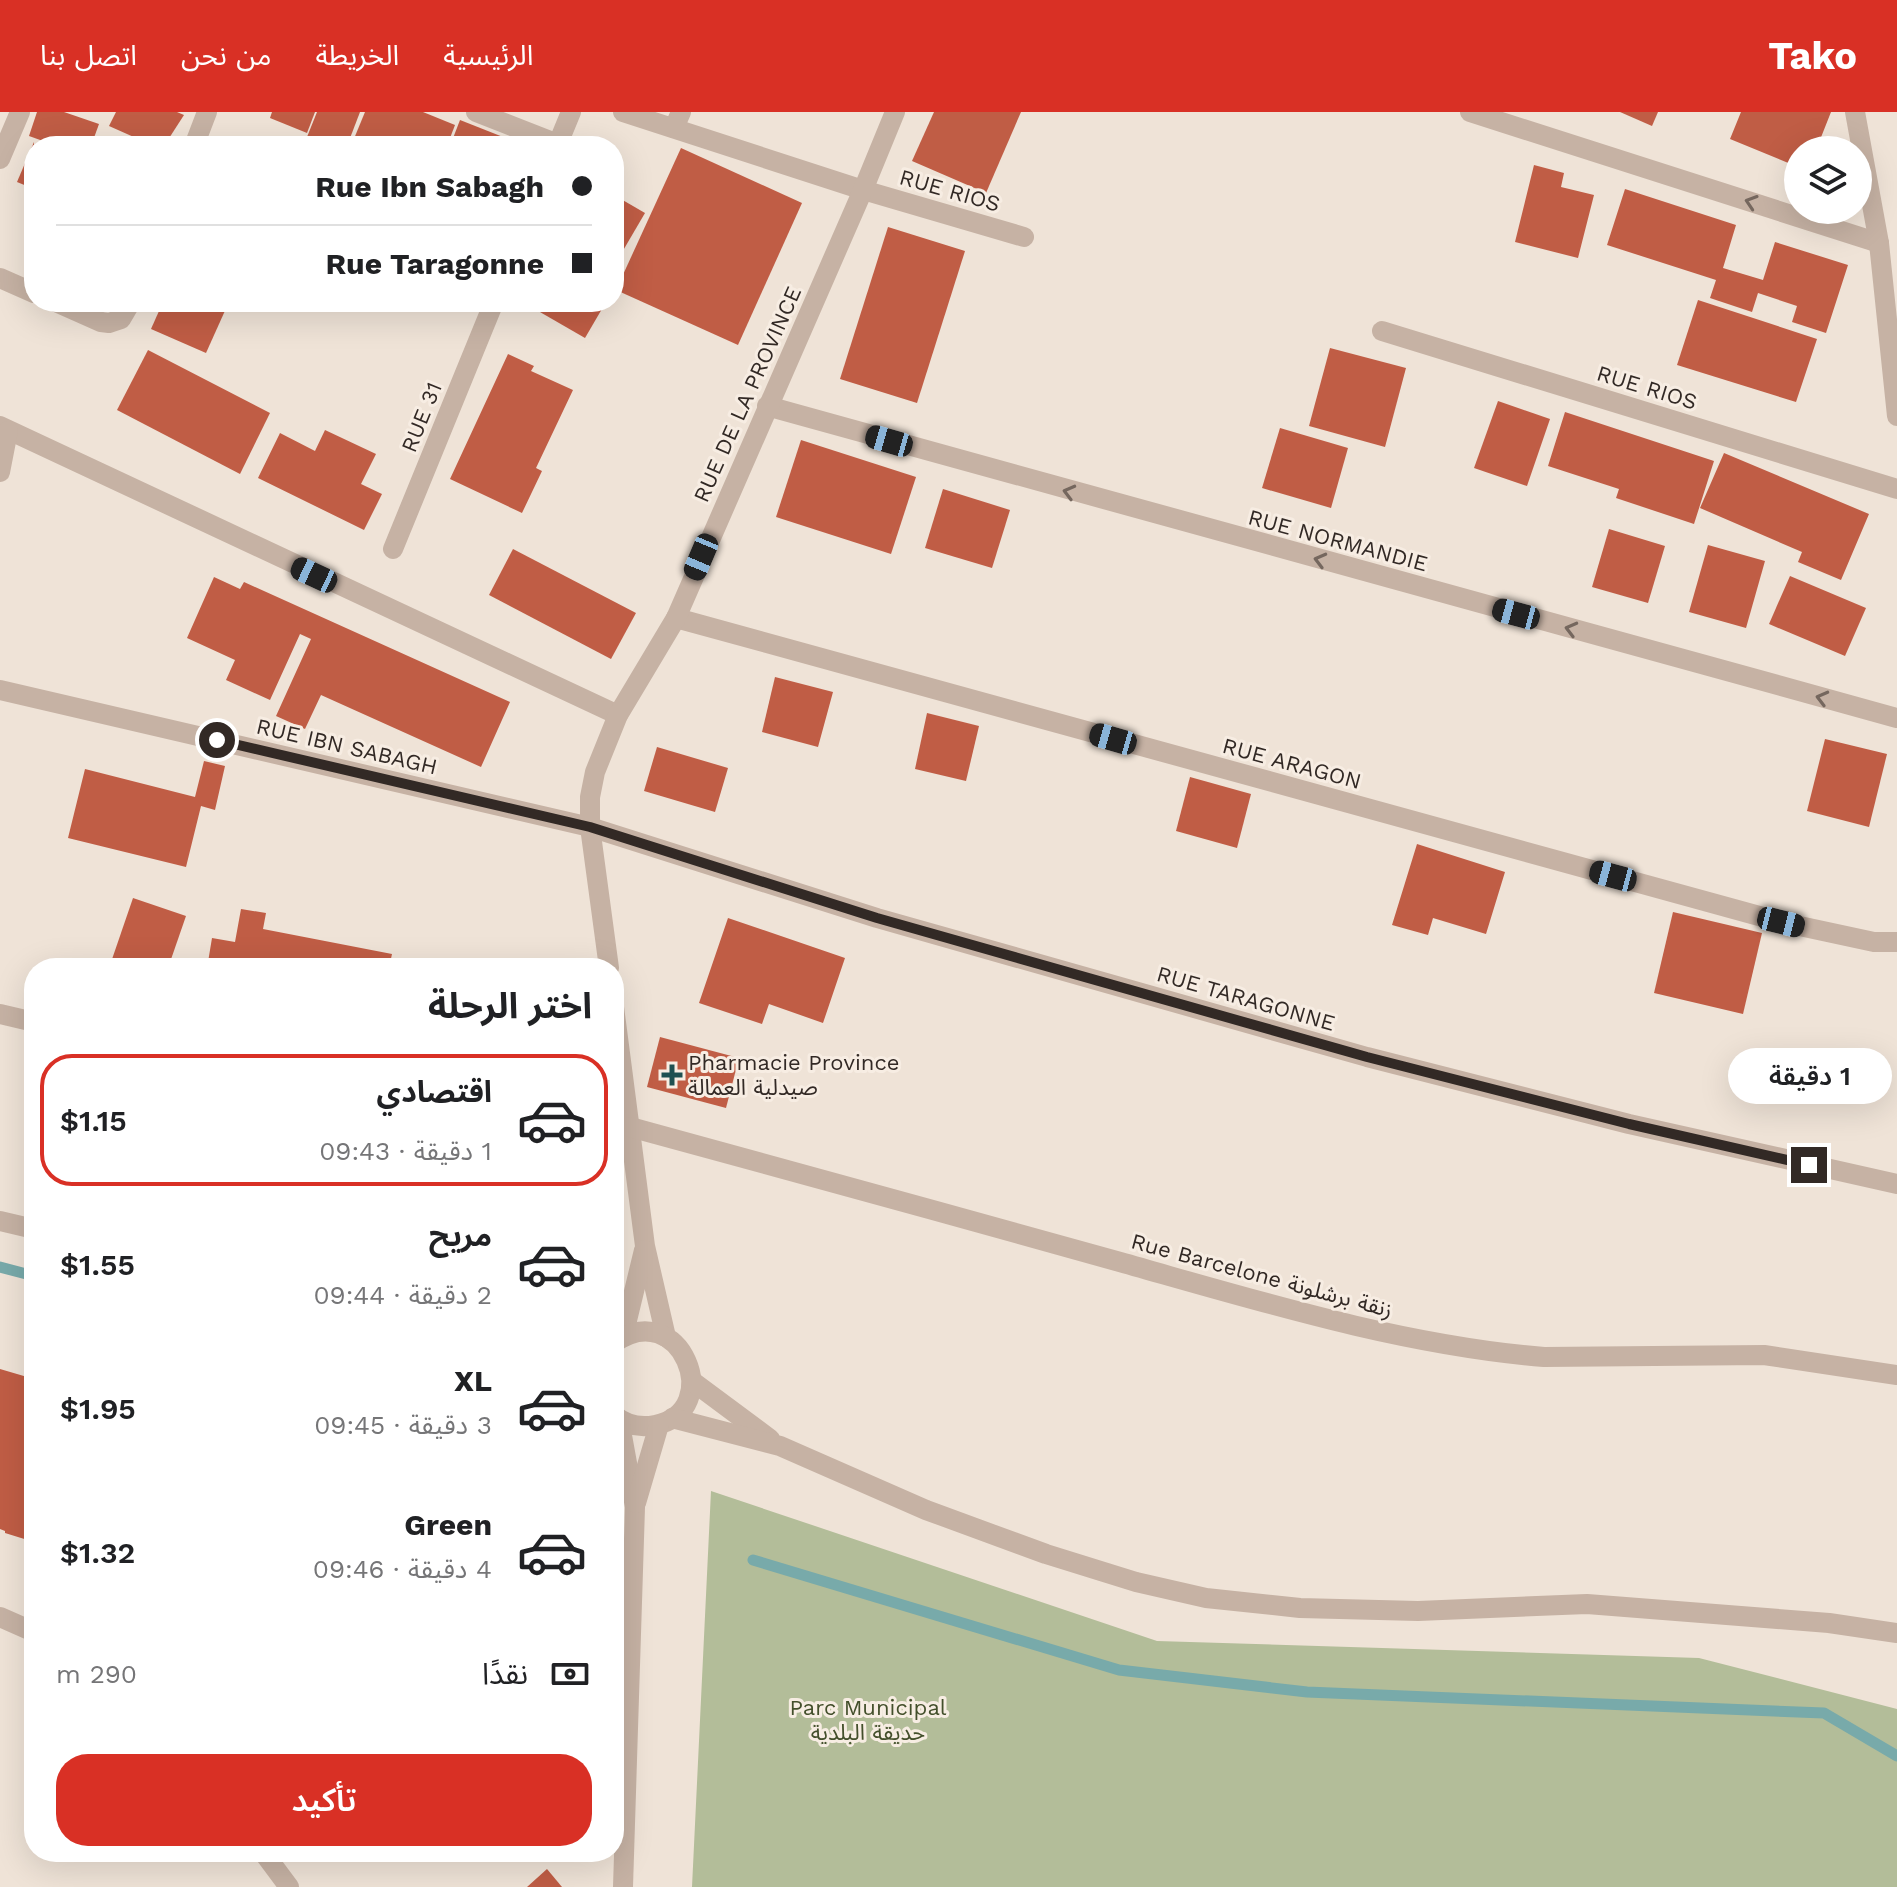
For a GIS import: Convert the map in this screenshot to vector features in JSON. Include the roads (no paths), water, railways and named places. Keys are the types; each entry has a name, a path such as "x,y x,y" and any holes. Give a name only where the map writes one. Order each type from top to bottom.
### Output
{"street":[{"path":"0,159 20,112"},
{"path":"198,136 207,112"},
{"path":"476,112 536,136"},
{"path":"562,136 571,112"},
{"name":"RUE RIOS","path":"623,112 677,120 863,190 1024,237"},
{"name":"RUE DE LA PROVINCE","path":"608,958 590,827 590,797 595,772 618,715 676,618 895,112"},
{"path":"1470,112 1879,243"},
{"path":"1855,112 1879,243 1897,416"},
{"path":"0,278 24,289"},
{"path":"81,312 109,323 121,319 125,312"},
{"name":"RUE 31","path":"393,549 490,312"},
{"name":"RUE RIOS","path":"1382,331 1897,489"},
{"name":"RUE NORMANDIE","path":"767,406 1897,718"},
{"path":"0,472 4,429 618,715"},
{"name":"RUE ARAGON","path":"676,618 1781,922 1874,942 1897,942"},
{"name":"RUE IBN SABAGH","path":"0,690 590,827"},
{"name":"RUE TARAGONNE","path":"590,827 877,918 1367,1057 1629,1124 1897,1184"},
{"path":"0,1014 24,1020"},
{"path":"624,1082 630,1127 624,1156 666,1337"},
{"name":"Rue Barcelone زنقة برشلونة","path":"630,1127 1229,1293 1391,1334 1544,1357 1764,1355 1897,1375"},
{"path":"0,1221 24,1227"},
{"path":"624,1319 645,1246"},
{"path":"624,1338 649,1332 666,1337 685,1356 692,1381 682,1408 666,1421 635,1507"},
{"path":"692,1381 780,1446"},
{"path":"624,1421 632,1425 666,1421 780,1446 991,1535 1110,1574 1206,1598 1300,1608 1418,1611 1587,1604 1829,1623 1897,1633"},
{"path":"624,1452 635,1507 624,1855"},
{"path":"0,1617 24,1628"},
{"path":"270,1862 289,1887"},
{"path":"623,1887 624,1862"}],"waterway":[{"path":"0,1267 24,1273"},
{"path":"753,1560 1119,1670 1307,1692 1824,1713 1897,1756"}],"place":[{"name":"Pharmacie Province صيدلية العمالة","path":"672,1075"}],"park label":[{"name":"Parc Municipal حديقة البلدية","path":"868,1720"}]}
